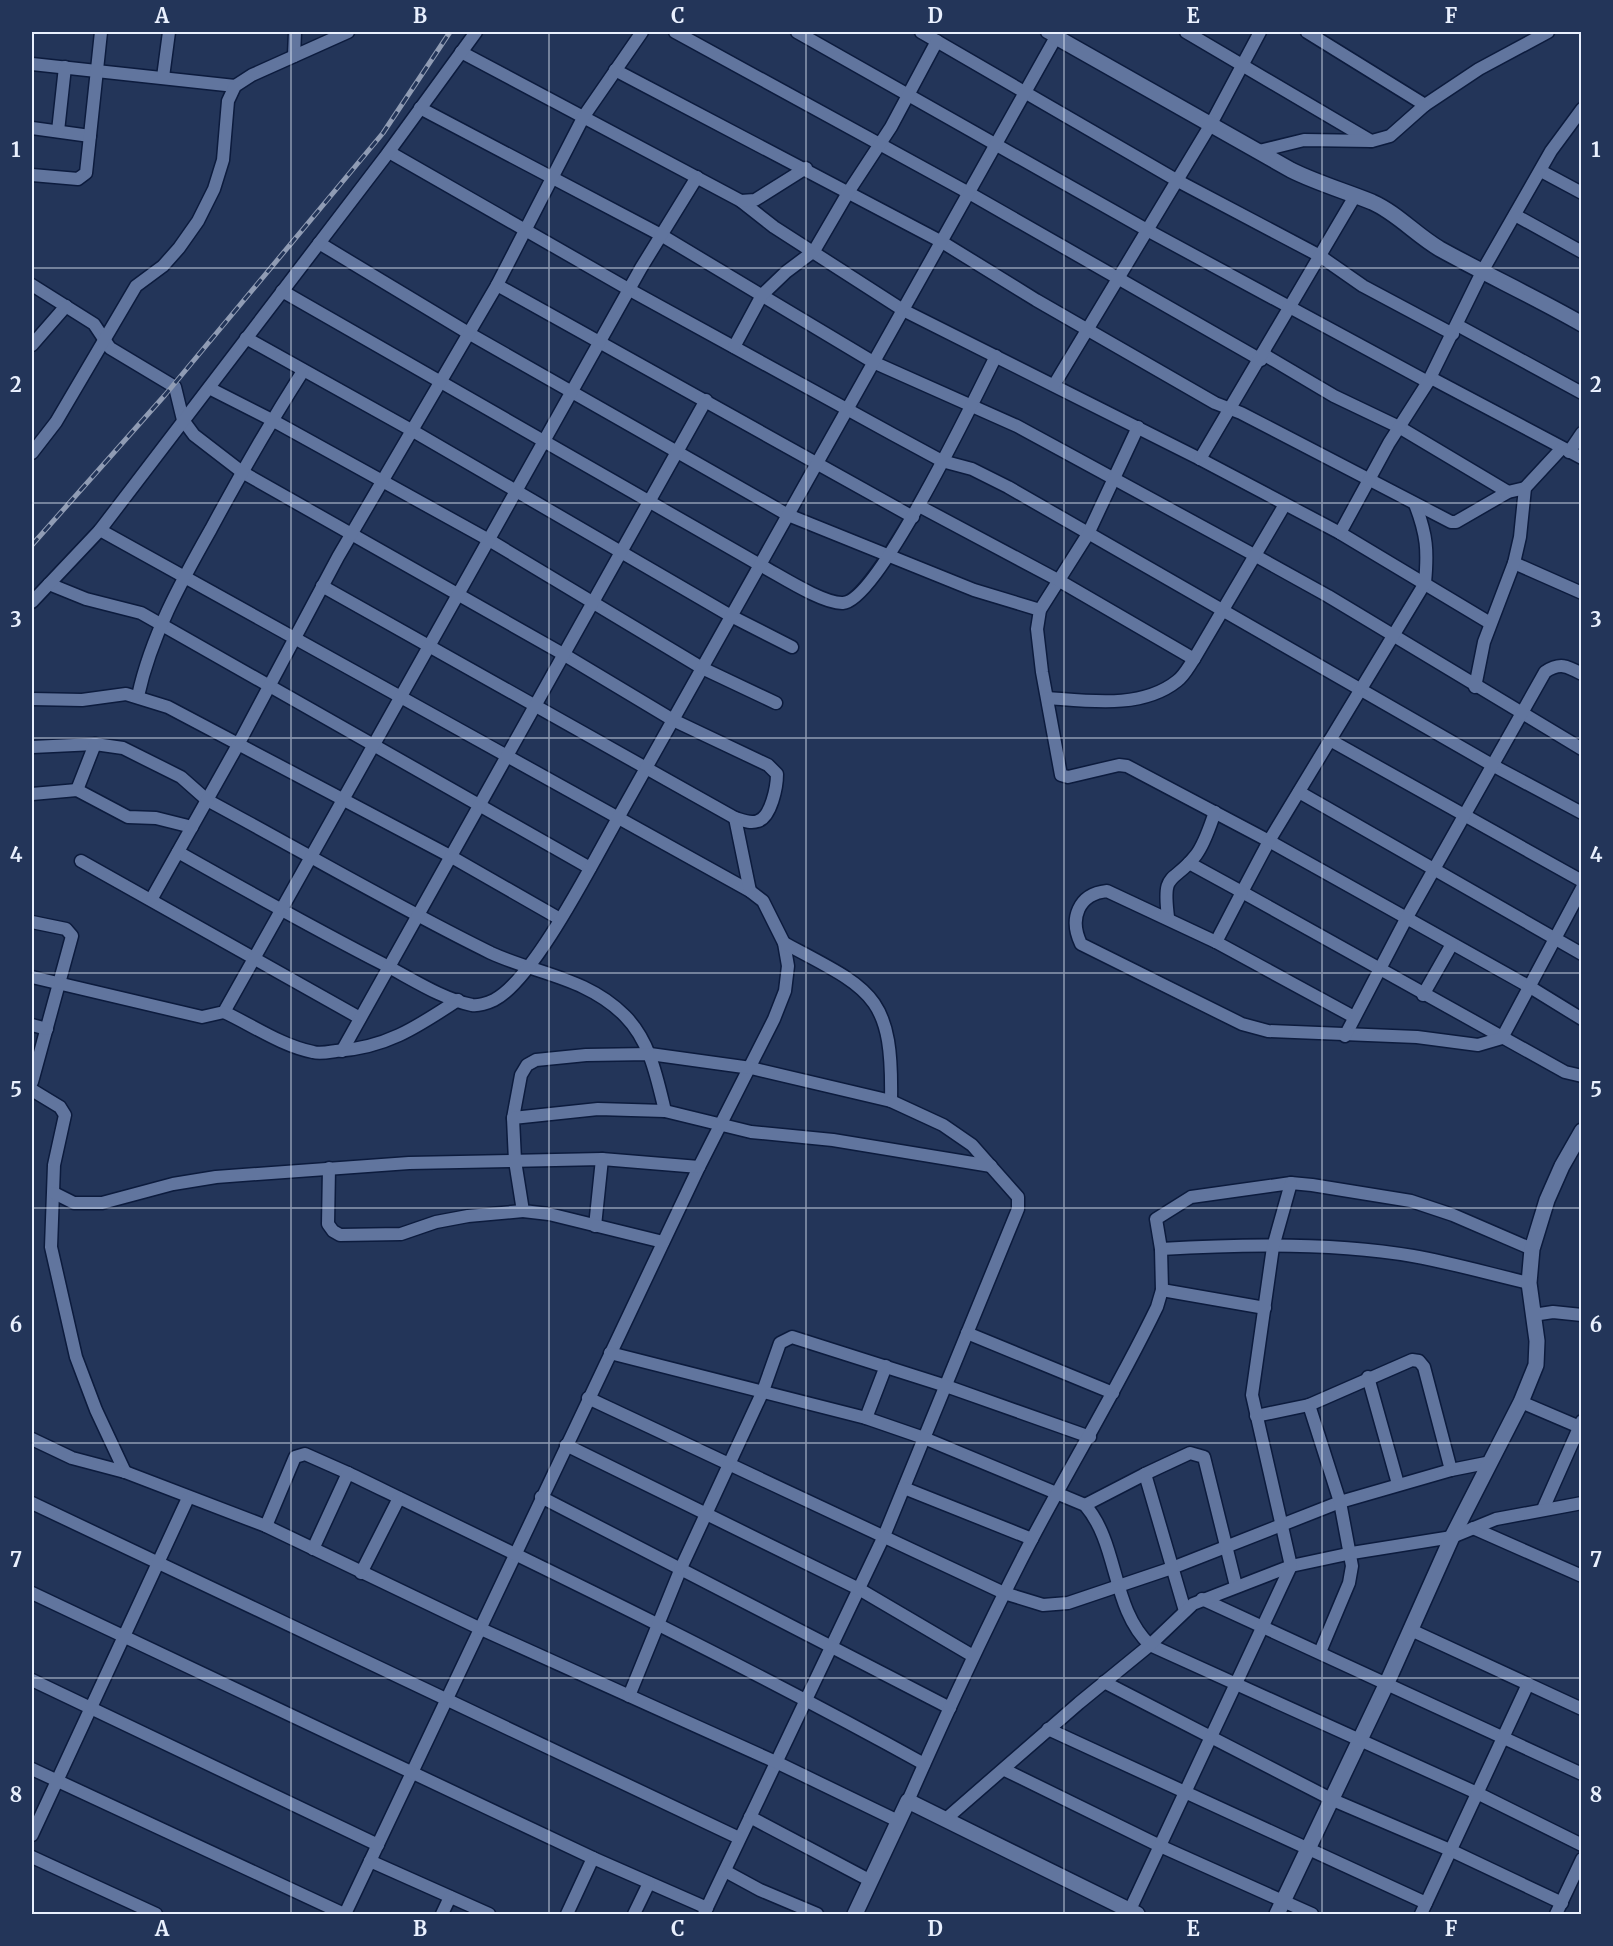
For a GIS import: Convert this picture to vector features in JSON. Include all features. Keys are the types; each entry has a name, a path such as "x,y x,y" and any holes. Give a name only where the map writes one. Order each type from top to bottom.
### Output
{"street":[{"path":"32,175 82,178 86,174 101,32"},
{"path":"163,78 168,32"},
{"path":"294,56 295,32"},
{"path":"32,453 56,422 136,286 163,266 198,220 214,189 223,160 228,101 235,86 252,75 348,32"},
{"path":"32,602 100,530 389,152 476,32"},
{"path":"152,898 239,743 351,534 470,334 584,116 642,32"},
{"path":"675,32 1262,357 1334,396 1399,427 1508,492"},
{"path":"797,32 997,143 1147,230 1581,459"},
{"path":"921,32 1178,181 1320,256 1362,286 1581,393"},
{"path":"1186,32 1372,141"},
{"path":"1054,386 1178,181 1260,32"},
{"path":"1307,32 1425,105"},
{"path":"1259,151 1304,140 1372,141 1390,136 1425,105 1479,69 1548,32"},
{"path":"178,852 279,910 458,1000 473,1005 494,1000 527,968 560,919 590,868 942,242 1025,92 1054,33 1318,183 1373,203 1405,222 1438,248 1581,324"},
{"path":"734,347 762,295 813,251 879,146 937,41"},
{"path":"461,52 741,201 774,227 903,310 1200,459 1340,534 1490,623"},
{"path":"32,64 235,86"},
{"path":"58,131 65,67"},
{"path":"615,70 806,168 942,242 1036,300 1231,410 1370,479 1450,522 1456,522 1508,492 1525,488 1581,433"},
{"path":"420,108 661,235 873,362 972,405 1056,447 1256,556 1328,596 1474,687 1581,749"},
{"path":"1340,534 1399,427 1429,380 1483,270 1540,171 1581,109"},
{"path":"32,128 90,136"},
{"path":"389,152 630,290 942,460 972,469 1008,487 1492,765 1581,813"},
{"path":"741,201 754,200 806,168"},
{"path":"1540,171 1581,193"},
{"path":"224,1012 399,696 661,235 697,177"},
{"path":"1200,459 1231,410 1354,196"},
{"path":"1515,215 1581,252"},
{"path":"320,243 470,334 788,515 887,557 974,590 1040,610"},
{"path":"32,285 94,324 110,348 175,387 183,420 217,455 242,472 457,596 563,654 673,720 768,765 777,774 777,784 766,816 760,821 750,823 735,818 645,770 535,704 322,586"},
{"path":"497,285 818,462 1058,580 1194,659"},
{"path":"282,291 760,565 829,600 843,603 855,599 887,557 916,511 996,356"},
{"path":"32,345 66,306"},
{"path":"246,338 413,431 731,616 792,647"},
{"path":"138,696 147,659 185,575 272,420 303,371"},
{"path":"209,388 272,420 489,540 702,668 777,703"},
{"path":"342,1051 706,399"},
{"path":"1138,427 1088,534 1040,610 1037,629 1061,775 1068,777 1119,765 1127,766 1269,841 1530,987 1581,1019"},
{"path":"1474,687 1490,623 1514,563 1520,537 1525,488"},
{"path":"1216,942 1269,841 1425,583 1428,551 1425,531 1415,504"},
{"path":"1048,698 1111,702 1136,699 1178,681 1194,659 1284,506"},
{"path":"32,1769 344,1914 481,1629 588,1398 699,1167 750,1068 785,991 788,966 784,943 763,902 750,891 185,575 100,530"},
{"path":"1514,563 1581,592"},
{"path":"49,584 86,599 141,613 590,868"},
{"path":"1345,1036 1406,919 1545,672 1555,665 1565,665 1581,674"},
{"path":"32,699 82,700 126,694 168,707 450,856 560,919"},
{"path":"1330,740 1581,881"},
{"path":"77,790 95,744"},
{"path":"32,747 95,744 123,748 181,777 207,800 419,914 527,968 568,979 613,1004 627,1018 650,1054 665,1111"},
{"path":"32,794 77,790 128,817 156,818 192,827"},
{"path":"1299,792 1581,954"},
{"path":"1168,917 1166,895 1168,883 1176,872 1198,853 1215,812"},
{"path":"735,818 750,891"},
{"path":"81,861 152,898 254,960 360,1018"},
{"path":"1188,863 1502,1038 1565,1072 1581,1076"},
{"path":"1354,1017 1168,917 1107,891 1094,893 1082,903 1075,930 1081,944 1242,1024 1268,1031 1345,1036 1417,1037 1478,1045 1502,1038 1581,888"},
{"path":"32,921 66,929 72,936 32,1081"},
{"path":"784,943 840,973 866,991 875,1003 887,1032 891,1063 891,1101"},
{"path":"1423,995 1452,944"},
{"path":"32,978 202,1017 224,1012 314,1053 360,1050 387,1042 419,1026 458,1000"},
{"path":"32,1025 47,1029"},
{"path":"32,1593 705,1911 778,1763 830,1646 884,1536 1018,1209 1018,1197 992,1166 958,1133 891,1101 750,1068 650,1054 586,1055 536,1060 527,1065 521,1075 513,1118 515,1161 523,1211"},
{"path":"32,1090 60,1107 65,1115 54,1165 51,1247 67,1322 96,1410 125,1472"},
{"path":"513,1118 598,1109 665,1111 750,1132 833,1140 992,1166"},
{"path":"1281,1908 1412,1630 1452,1537 1521,1402 1538,1353 1529,1283 1532,1249 1551,1191 1581,1131"},
{"path":"54,1193 74,1203 102,1203 189,1181 409,1163 602,1159 699,1167"},
{"path":"596,1226 602,1159"},
{"path":"329,1168 328,1224 340,1235 401,1234 436,1222 468,1216 523,1211 663,1242"},
{"path":"855,1914 1004,1593 1158,1308 1162,1290 1161,1249 1156,1219 1191,1197 1291,1183 1411,1201 1453,1215 1532,1249"},
{"path":"908,1801 947,1818 1132,1913 1185,1791 1291,1566 1256,1416 1253,1385 1274,1247 1291,1183"},
{"path":"1161,1249 1274,1247 1368,1250 1413,1256 1529,1283"},
{"path":"1162,1290 1265,1308"},
{"path":"1533,1315 1553,1311 1581,1315"},
{"path":"968,1333 1113,1393"},
{"path":"629,1696 681,1568 763,1391 780,1343 785,1338 792,1337 886,1366 1090,1437"},
{"path":"610,1353 866,1418 924,1438 1085,1504 1098,1522 1119,1587 1140,1636 1150,1645 1477,1793 1581,1845"},
{"path":"1256,1416 1309,1404 1368,1377 1412,1360 1419,1361 1424,1367 1450,1470"},
{"path":"866,1418 886,1366"},
{"path":"1368,1377 1398,1484"},
{"path":"588,1398 729,1467 884,1536 1004,1593 1043,1605 1068,1604 1119,1587 1283,1526 1340,1502 1450,1470 1491,1462"},
{"path":"1521,1402 1581,1425 1543,1509"},
{"path":"1309,1404 1340,1502 1352,1552 1349,1583 1320,1652"},
{"path":"32,1439 72,1458 125,1472 266,1526 361,1573 778,1763 898,1821"},
{"path":"566,1446 859,1589 973,1656"},
{"path":"1085,1504 1190,1453 1204,1457 1236,1586"},
{"path":"266,1526 295,1457 305,1454 516,1553 806,1699 924,1764"},
{"path":"313,1550 348,1473"},
{"path":"1145,1474 1185,1611"},
{"path":"904,1488 1032,1539"},
{"path":"541,1497 950,1708"},
{"path":"32,1836 92,1708 122,1635 188,1498"},
{"path":"361,1573 399,1498"},
{"path":"32,1503 739,1838"},
{"path":"947,1818 1005,1770 1048,1729 1150,1645 1185,1611 1202,1599 1291,1566 1352,1552 1452,1537 1496,1519 1581,1503"},
{"path":"1473,1528 1581,1575"},
{"path":"1202,1599 1581,1774"},
{"path":"1412,1630 1581,1709"},
{"path":"32,1680 378,1845"},
{"path":"1104,1682 1333,1800 1450,1850 1559,1909 1581,1859"},
{"path":"1048,1729 1308,1849 1423,1909 1528,1684"},
{"path":"1005,1770 1281,1908 1312,1914"},
{"path":"750,1817 871,1881"},
{"path":"32,1857 156,1914"},
{"path":"567,1914 593,1858"},
{"path":"370,1861 489,1914"},
{"path":"725,1871 760,1890 817,1914"},
{"path":"634,1914 649,1883"},
{"path":"442,1914 450,1897"}],"railway":[{"path":"32,545 165,395 383,133 450,32"}]}
